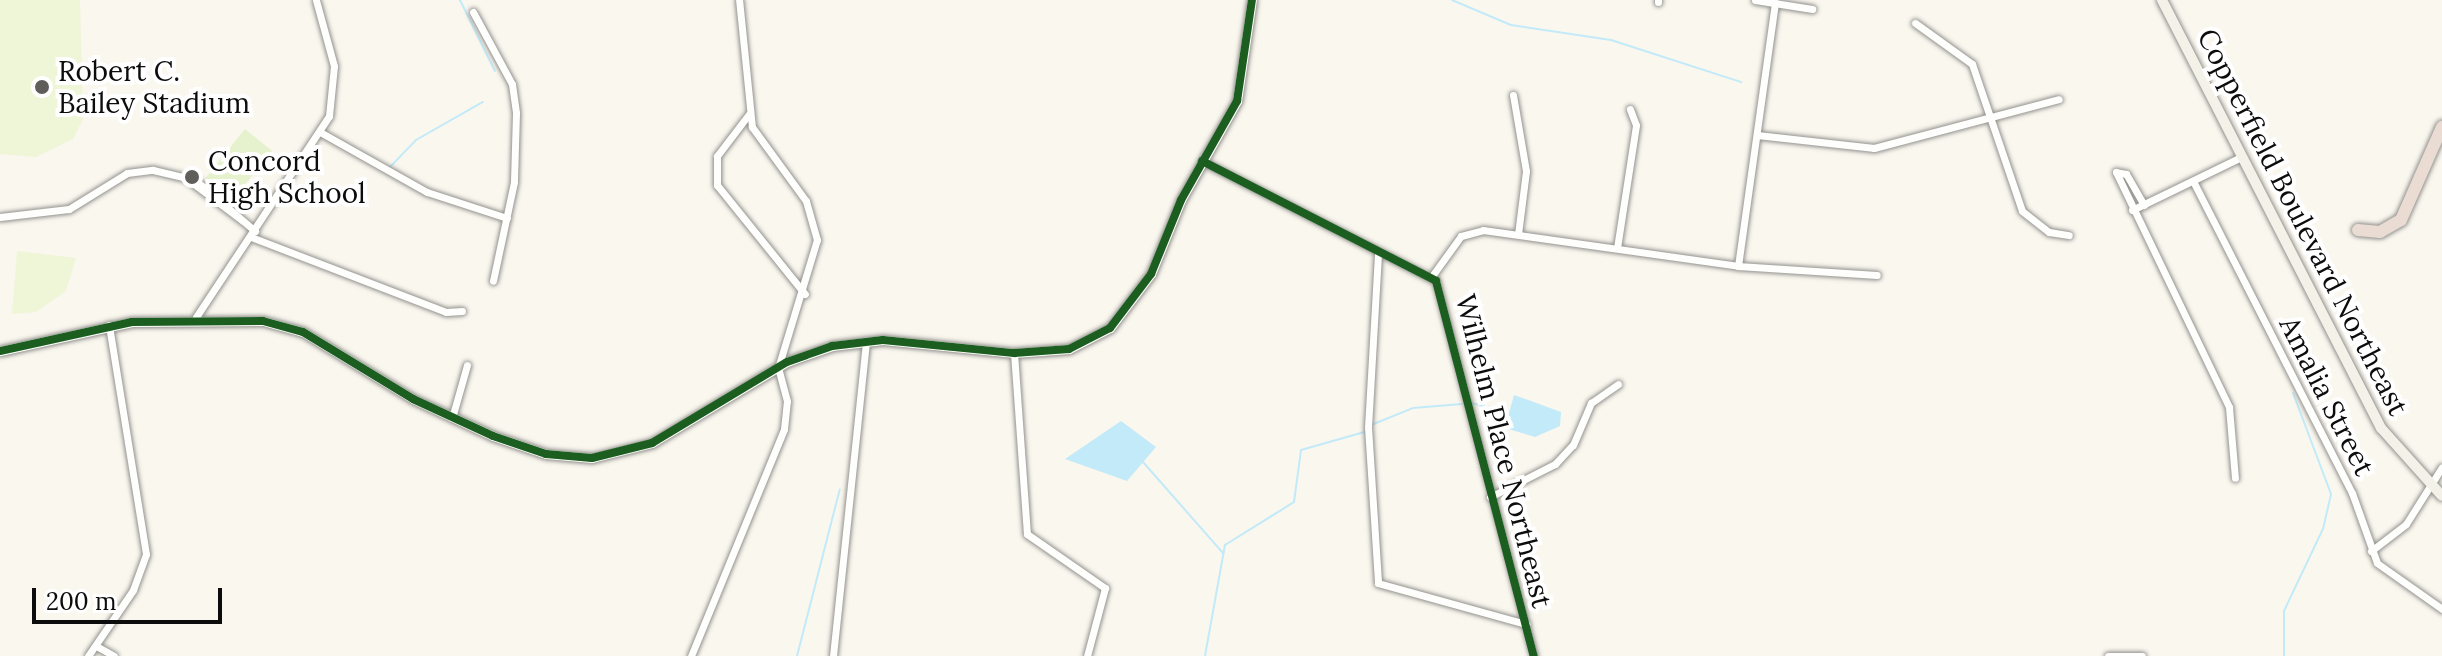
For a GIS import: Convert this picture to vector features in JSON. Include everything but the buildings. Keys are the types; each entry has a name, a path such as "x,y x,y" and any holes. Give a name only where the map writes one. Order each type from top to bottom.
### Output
{"highway":[{"path":"2358,230 2380,232 2401,220 2442,127"}],"main road":[{"name":"Copperfield Boulevard Northeast","path":"2162,0 2381,428 2436,481 2442,496"}],"street":[{"path":"196,317 320,132 334,96 334,66 316,0"},
{"path":"739,0 753,79 749,114 717,156 717,185 805,294"},
{"path":"0,351 109,325 196,317 295,329 452,418 546,454 613,455 671,433 778,368 866,341 1014,353 1076,347 1129,309 1202,161 1237,101 1252,0"},
{"path":"1755,0 1812,9"},
{"path":"1738,266 1775,3"},
{"path":"473,12 512,84 514,182 493,281"},
{"path":"1915,23 1972,64 2019,207 2037,225 2069,235"},
{"path":"1513,95 1526,176 1518,234"},
{"path":"1757,135 1874,148 1990,122 2059,99"},
{"path":"1617,248 1636,125 1630,109"},
{"path":"691,656 784,429 787,401 778,368 805,294 815,256 813,215 749,114"},
{"path":"320,132 427,192 507,218"},
{"path":"2132,210 2243,156"},
{"name":"Wilhelm Place Northeast","path":"1202,161 1378,254 1432,276 1445,304 1490,497 1534,656"},
{"path":"0,217 69,209 135,171 186,178 243,221 253,234 446,312 462,311"},
{"path":"2144,205 2126,174 2116,172 2229,407 2235,478"},
{"name":"Amalia Street","path":"2193,181 2352,493 2371,551"},
{"path":"1432,276 1461,236 1518,234 1738,266 1877,275"},
{"path":"1378,254 1368,427 1378,583 1526,624"},
{"path":"88,656 98,647 146,554 109,325"},
{"path":"833,656 866,341"},
{"path":"1014,353 1027,534 1105,588 1087,656"},
{"path":"452,418 467,365"},
{"path":"1490,497 1555,464 1573,445 1591,403 1618,384"},
{"path":"2442,467 2436,481 2406,524 2371,551 2442,609"},
{"path":"98,647 114,656"},
{"path":"2108,656 2142,656"}],"green space":[{"name":"Robert C. Bailey Stadium","path":"0,0 80,0 83,119 73,139 36,157 0,154"},
{"path":"245,129 272,151 233,200 205,178"},
{"path":"17,251 76,258 66,291 36,312 12,314"}],"water":[{"path":"1514,395 1561,412 1560,426 1535,437 1505,428"},
{"path":"1121,421 1156,447 1127,481 1065,459"}],"waterway":[{"path":"460,0 495,71"},
{"path":"1452,0 1511,25 1611,40 1741,82"},
{"path":"390,167 416,140 483,102"},
{"path":"2284,656 2284,611 2323,529 2331,494 2293,393"},
{"path":"1472,403 1508,413"},
{"path":"1371,425 1413,408 1462,404"},
{"path":"1205,656 1225,545 1294,502 1301,450 1364,432"},
{"path":"1143,462 1223,553"},
{"path":"797,656 840,489"}],"cycle path":[{"path":"0,351 132,322 263,321 303,332 413,399 493,436 546,454 592,458 652,443 787,362 832,346 883,340 1014,353 1069,349 1110,328 1151,274 1181,200 1237,101 1252,0"},
{"path":"1202,161 1436,281 1534,656"}],"place":[{"name":"Robert C. Bailey Stadium","path":"42,87"},
{"name":"Concord High School","path":"192,177"}]}
